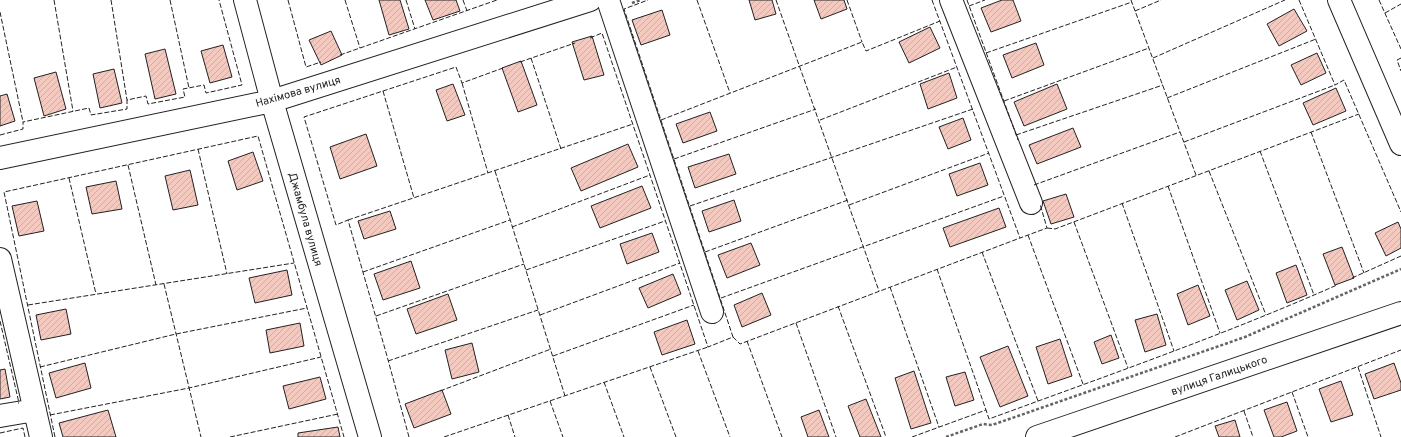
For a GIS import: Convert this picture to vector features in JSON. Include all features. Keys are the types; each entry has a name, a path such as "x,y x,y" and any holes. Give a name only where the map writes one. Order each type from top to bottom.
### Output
{"street":[{"name":"Джамбула вулиця","path":"245,0 272,101 370,437"},
{"name":"Нахімова вулиця","path":"0,158 272,101 590,0"},
{"path":"608,0 712,312"},
{"path":"951,0 1031,203"},
{"path":"1339,0 1401,144"},
{"path":"0,259 41,437"},
{"name":"вулиця Галицького","path":"1037,437 1401,313"},
{"path":"0,416 35,410"}],"path":[{"path":"946,437 983,424 992,425 1245,337 1401,269"}],"building":[{"path":"379,0 400,0 409,29 389,35"},
{"path":"425,0 456,0 460,11 433,20"},
{"path":"749,0 772,0 776,14 755,20"},
{"path":"814,0 844,0 847,9 821,19"},
{"path":"1002,0 1013,0 1021,21 991,32 981,8"},
{"path":"1294,9 1307,31 1279,46 1267,24"},
{"path":"662,10 670,35 641,45 632,20"},
{"path":"930,27 940,48 909,63 899,42"},
{"path":"331,31 342,55 321,65 309,40"},
{"path":"592,36 604,75 584,80 572,42"},
{"path":"1036,43 1044,65 1012,78 1003,55"},
{"path":"223,45 232,77 210,83 201,51"},
{"path":"165,49 176,94 155,99 145,54"},
{"path":"1317,53 1326,73 1301,85 1291,65"},
{"path":"521,61 537,105 518,112 502,68"},
{"path":"114,69 122,103 100,108 93,74"},
{"path":"56,72 66,109 44,116 34,78"},
{"path":"949,73 957,98 928,109 920,84"},
{"path":"453,84 465,115 447,121 436,90"},
{"path":"1057,84 1067,109 1024,126 1014,102"},
{"path":"1336,88 1346,111 1313,125 1303,103"},
{"path":"7,94 15,121 0,126 0,96"},
{"path":"710,112 717,131 683,143 676,124"},
{"path":"963,118 971,140 948,149 939,127"},
{"path":"1073,128 1081,147 1037,164 1029,145"},
{"path":"366,134 377,166 340,179 330,147"},
{"path":"628,144 638,167 581,191 571,168"},
{"path":"253,152 263,181 237,190 228,161"},
{"path":"729,154 736,174 695,188 688,167"},
{"path":"980,163 988,185 957,196 949,174"},
{"path":"190,170 198,205 173,210 165,176"},
{"path":"116,181 122,209 92,214 86,187"},
{"path":"642,186 651,208 600,228 591,206"},
{"path":"1066,194 1074,217 1051,224 1043,201"},
{"path":"734,200 741,221 709,232 702,211"},
{"path":"37,201 44,231 19,236 12,206"},
{"path":"999,208 1006,227 950,247 943,228"},
{"path":"390,211 396,229 364,239 358,221"},
{"path":"1398,222 1401,229 1401,248 1386,256 1375,233"},
{"path":"652,233 659,252 627,264 620,244"},
{"path":"751,243 760,265 727,278 718,255"},
{"path":"1342,247 1354,278 1335,285 1323,254"},
{"path":"411,261 420,288 383,300 374,274"},
{"path":"1296,265 1307,295 1287,303 1276,273"},
{"path":"287,270 292,295 255,303 249,278"},
{"path":"673,274 681,294 648,308 639,288"},
{"path":"1247,281 1259,310 1237,320 1225,290"},
{"path":"1198,285 1210,316 1188,325 1177,294"},
{"path":"762,293 771,315 742,327 734,305"},
{"path":"448,294 457,320 416,334 407,309"},
{"path":"66,309 71,334 41,340 36,315"},
{"path":"1157,314 1166,345 1145,352 1135,320"},
{"path":"687,320 695,344 662,355 654,332"},
{"path":"300,323 304,346 270,353 266,330"},
{"path":"1111,335 1119,358 1102,364 1094,342"},
{"path":"1060,339 1072,376 1048,384 1036,347"},
{"path":"472,343 479,372 452,379 445,350"},
{"path":"1008,346 1028,396 1000,407 980,357"},
{"path":"85,363 91,388 56,398 49,373"},
{"path":"1394,363 1401,383 1401,390 1374,399 1365,374"},
{"path":"5,369 10,397 0,399 0,370"},
{"path":"914,371 931,423 911,429 895,378"},
{"path":"965,372 974,400 955,406 946,377"},
{"path":"320,377 326,399 289,409 283,386"},
{"path":"1341,381 1353,415 1331,422 1319,389"},
{"path":"442,390 451,414 414,428 405,404"},
{"path":"866,399 881,437 860,437 848,406"},
{"path":"1287,402 1297,431 1281,437 1274,437 1264,410"},
{"path":"108,410 116,437 63,437 59,423"},
{"path":"819,410 829,437 808,437 801,417"},
{"path":"1235,420 1240,437 1219,437 1215,426"},
{"path":"338,427 340,437 298,437 298,433"}],"fence":[{"path":"54,0 73,111"},
{"path":"111,0 127,100"},
{"path":"170,0 189,88"},
{"path":"0,135 23,129 23,122 89,108 91,115 127,109 127,100 146,96 148,104 185,97 183,89 204,85 206,93 242,85 219,0"},
{"path":"288,0 306,67 321,62"},
{"path":"345,0 360,48"},
{"path":"406,0 415,29"},
{"path":"463,0 467,11"},
{"path":"340,55 497,0"},
{"path":"590,38 602,33 708,347 733,337 624,9 648,0"},
{"path":"697,0 730,93"},
{"path":"776,0 879,291"},
{"path":"847,0 862,42"},
{"path":"932,0 1020,238 1047,228 1040,204"},
{"path":"967,0 1018,140"},
{"path":"969,6 985,0"},
{"path":"1131,0 1196,175"},
{"path":"1135,11 1161,0"},
{"path":"1153,58 1285,0"},
{"path":"1299,0 1335,85 1344,80 1401,212"},
{"path":"1379,0 1401,49"},
{"path":"986,53 1132,2"},
{"path":"1385,13 1401,4"},
{"path":"0,12 23,122"},
{"path":"661,120 862,42 866,51 940,21"},
{"path":"1167,98 1316,39"},
{"path":"520,62 575,43"},
{"path":"1004,101 1149,48"},
{"path":"531,58 561,149"},
{"path":"1401,58 1397,60 1401,71"},
{"path":"409,437 348,220 336,225 304,117 456,67 462,83 503,68"},
{"path":"820,120 957,67"},
{"path":"462,83 488,173"},
{"path":"1016,135 1163,85"},
{"path":"1184,142 1335,85"},
{"path":"383,91 414,198"},
{"path":"674,159 816,109"},
{"path":"690,206 973,109"},
{"path":"1047,228 1055,229 1359,114"},
{"path":"348,220 633,124"},
{"path":"1034,185 1180,132"},
{"path":"1311,132 1364,273"},
{"path":"55,437 4,192 258,136 344,437"},
{"path":"198,149 227,274"},
{"path":"1260,151 1314,295"},
{"path":"849,205 989,153"},
{"path":"128,165 156,285"},
{"path":"495,171 565,396"},
{"path":"1209,171 1266,315"},
{"path":"512,227 650,175"},
{"path":"69,178 96,294"},
{"path":"1168,186 1220,333"},
{"path":"721,298 1004,196"},
{"path":"705,252 848,200"},
{"path":"1122,203 1174,351"},
{"path":"363,272 510,220"},
{"path":"526,270 665,221"},
{"path":"1074,222 1128,368"},
{"path":"1028,235 1083,384"},
{"path":"733,337 740,344 1020,238"},
{"path":"982,252 1038,401"},
{"path":"1352,278 1401,256"},
{"path":"28,305 294,263"},
{"path":"540,315 680,263"},
{"path":"376,316 524,264"},
{"path":"937,269 986,410"},
{"path":"164,284 201,437"},
{"path":"912,437 986,410 989,419 1208,338 1337,285"},
{"path":"890,287 939,427"},
{"path":"553,356 694,305"},
{"path":"838,306 886,437"},
{"path":"40,367 176,334 307,308"},
{"path":"388,361 538,310"},
{"path":"0,321 18,403"},
{"path":"796,323 836,437"},
{"path":"747,341 782,437"},
{"path":"444,437 708,347"},
{"path":"440,391 551,349"},
{"path":"1175,437 1401,350"},
{"path":"698,351 730,437"},
{"path":"50,415 189,388 321,357"},
{"path":"650,367 676,437"},
{"path":"1358,367 1381,437"},
{"path":"604,382 624,437"},
{"path":"1292,392 1308,437"},
{"path":"550,401 563,437"},
{"path":"1244,411 1253,437"},
{"path":"230,437 338,414"},
{"path":"508,415 515,437"},
{"path":"0,433 23,428 25,437"}]}
